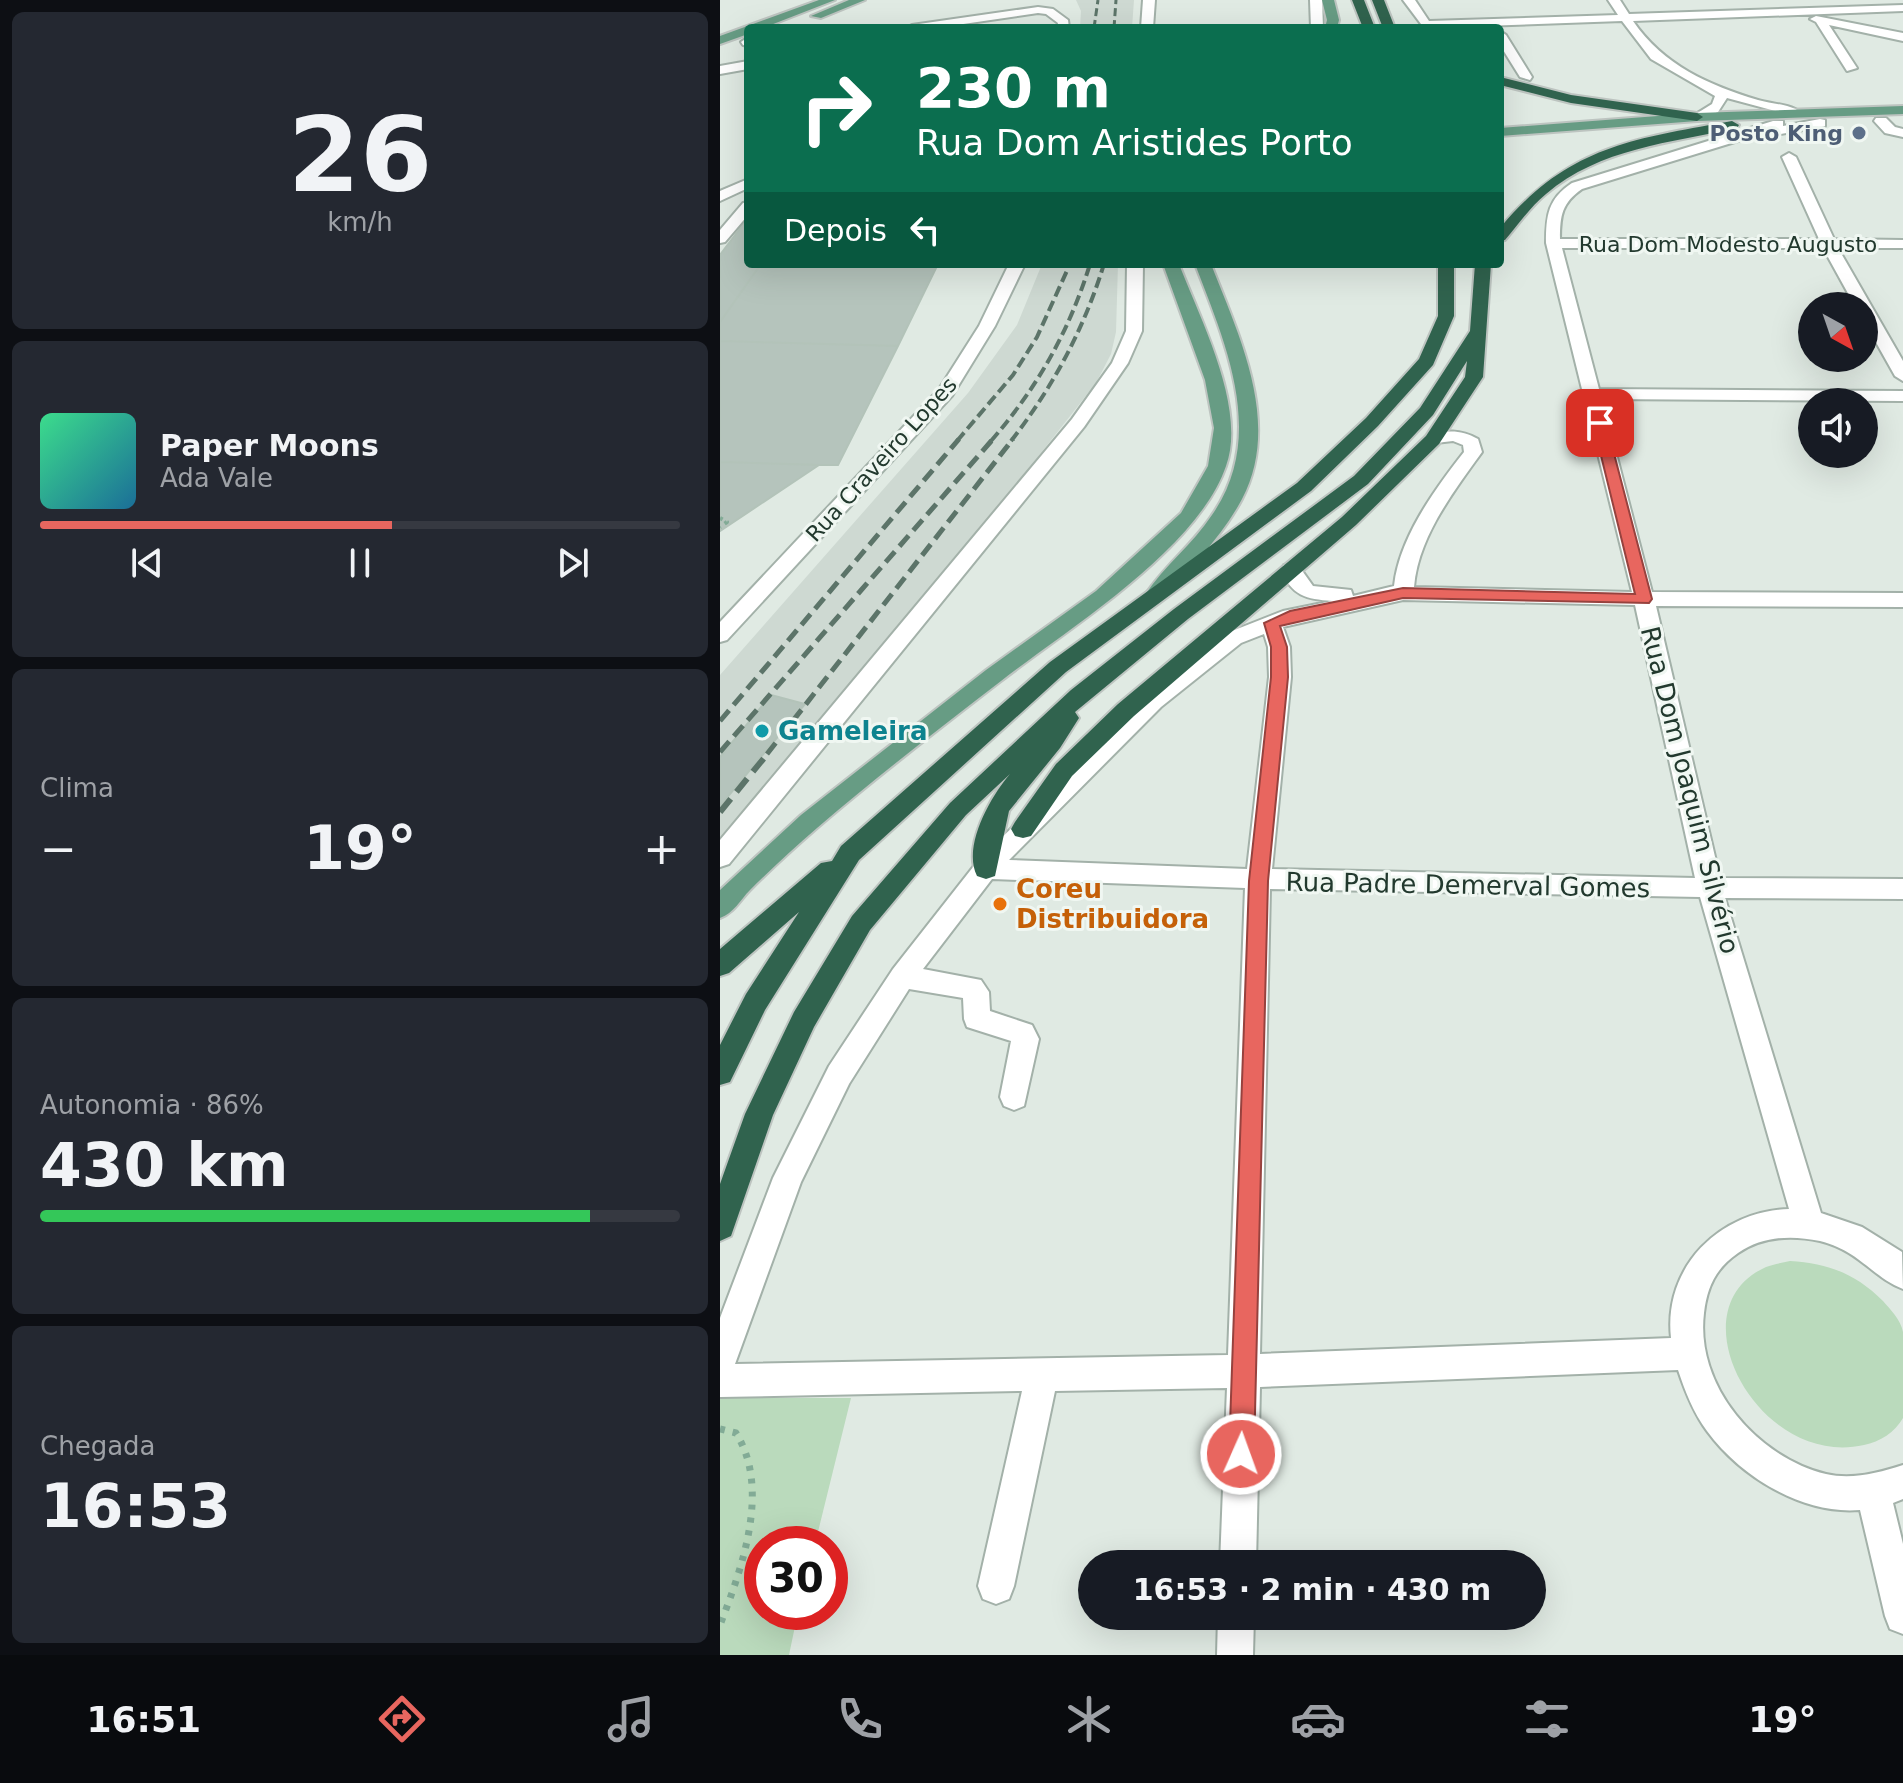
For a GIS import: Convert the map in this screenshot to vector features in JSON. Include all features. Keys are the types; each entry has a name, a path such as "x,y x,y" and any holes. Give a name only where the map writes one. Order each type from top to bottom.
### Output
{"highway":[{"path":"1358,0 1367,24"},
{"path":"1378,0 1388,24"},
{"path":"1504,82 1571,99 1697,117"},
{"path":"1504,233 1542,190 1575,169 1651,141 1732,125"},
{"path":"720,965 1058,667 1304,487 1372,422 1427,361 1446,316 1446,268"},
{"path":"1023,829 1064,770 1116,720 1349,521 1433,440 1474,377 1483,268"},
{"path":"720,1226 759,1114 804,1020 861,923 958,809 1079,695 1181,614 1361,480 1427,411 1477,332"},
{"path":"1181,614 1286,559 1349,521"},
{"path":"986,869 988,839 998,807 1060,733 1079,695"},
{"path":"720,1073 755,1002 850,853"}],"main road":[{"path":"764,24 829,0"},
{"path":"795,24 859,0"},
{"path":"1328,0 1332,24"},
{"path":"720,40 744,31"},
{"path":"720,52 744,43"},
{"path":"1504,132 1697,117 1903,110"},
{"path":"1778,124 1790,118 1844,111"},
{"path":"1504,140 1732,125 1903,120"},
{"path":"720,908 739,885 809,821 994,675 1103,596 1189,516 1217,466 1223,428 1214,380 1172,268"},
{"path":"1151,599 1223,512 1239,485 1250,451 1251,416 1244,384 1204,268"}],"street":[{"path":"1147,24 1149,0"},
{"path":"1316,0 1317,24"},
{"path":"1409,0 1425,24"},
{"path":"1614,0 1653,54 1668,66 1754,103 1794,112"},
{"path":"1727,0 1750,14"},
{"path":"1049,11 1063,1"},
{"path":"1442,24 1750,14 1894,5"},
{"path":"936,24 1021,10 1049,11 1064,24"},
{"path":"1791,12 1903,37"},
{"path":"1820,20 1851,68"},
{"path":"1504,41 1526,77"},
{"path":"720,60 744,57"},
{"path":"720,70 744,66"},
{"path":"1697,117 1718,107 1721,102 1721,95 1712,86"},
{"path":"1881,121 1890,130 1903,133"},
{"name":"Rua Dom Joaquim Silvério","path":"1725,141 1820,123"},
{"name":"Rua Dom Joaquim Silvério","path":"1778,124 1577,186 1560,197 1553,210 1553,243 1644,599 1710,889 1809,1224"},
{"path":"1789,157 1829,245 1856,292"},
{"path":"720,186 744,175"},
{"path":"720,197 744,185"},
{"path":"720,217 744,206"},
{"path":"720,239 744,209"},
{"name":"Rua Dom Modesto Augusto","path":"1553,243 1903,244"},
{"name":"Rua Craveiro Lopes","path":"720,635 946,392 987,326 1015,268"},
{"path":"720,857 1078,423 1120,363 1134,331 1135,268"},
{"path":"1878,332 1903,376"},
{"path":"1592,394 1903,396"},
{"path":"1403,593 1402,583 1411,557 1455,474 1473,452 1472,443 1461,436 1447,434 1433,440"},
{"path":"1291,570 1296,582 1307,592 1329,596 1403,593 1644,599 1903,600"},
{"path":"720,1361 788,1178 839,1075 902,977 986,869 1153,702 1234,638 1290,616 1403,593"},
{"path":"1238,1550 1258,881 1280,677 1279,647 1271,623"},
{"name":"Rua Padre Demerval Gomes","path":"986,869 1258,881 1903,889"},
{"path":"902,977 974,989 977,1019 1022,1033 1025,1039 1014,1097"},
{"path":"1903,1274 1893,1262 1853,1237 1809,1224 1773,1223 1740,1233 1713,1253 1695,1280 1686,1315 1688,1353 1705,1399 1736,1440 1778,1473 1826,1491 1888,1487 1903,1616"},
{"path":"720,1381 1244,1371 1688,1353"},
{"path":"996,1586 1042,1375"},
{"path":"1235,1655 1236,1630"}],"path":[{"path":"720,518 727,522 720,527"},
{"path":"720,1429 736,1433 748,1453 753,1499 730,1600 720,1625"}],"shaded area":[{"path":"1076,0 1134,0 1132,24 1080,24 1081,11"},
{"path":"1040,268 1118,268 1116,332 1111,354 1096,383 720,861 720,675 968,393 1017,325"}],"green space":[{"path":"1790,1261 1829,1267 1852,1277 1883,1301 1900,1323 1903,1332 1903,1418 1896,1428 1881,1439 1864,1445 1826,1446 1791,1433 1762,1410 1740,1381 1728,1348 1727,1316 1739,1288 1766,1267"},
{"path":"720,1398 851,1398 819,1526 744,1526 744,1630 794,1630 789,1655 720,1655"}],"building":[{"path":"744,223 744,268 758,268 720,322 720,255"},
{"path":"758,268 936,268 898,346 720,341 720,322"},
{"path":"720,341 898,346 838,465 819,465 720,462"},
{"path":"720,462 819,465 720,531"},
{"name":"Gameleira","path":"771,695 805,704 720,806 720,757"}],"railway":[{"path":"1095,24 1098,0"},
{"path":"1114,24 1116,0"},
{"path":"957,441 1013,375 1037,337 1068,268"},
{"path":"991,441 1023,401 1050,358 1072,313 1089,268"},
{"path":"1011,441 1066,357 1103,268"},
{"path":"720,721 959,439"},
{"path":"720,752 993,439"},
{"path":"767,754 1013,439"},
{"path":"720,812 769,752"}],"place":[{"name":"Posto King","path":"1859,133"},
{"name":"Gameleira","path":"762,731"},
{"name":"Coreu Distribuidora","path":"1000,904"}],"route":[{"path":"1241,1454 1258,881 1280,677 1279,647 1271,623 1290,616 1403,593 1644,599 1600,423"}]}
